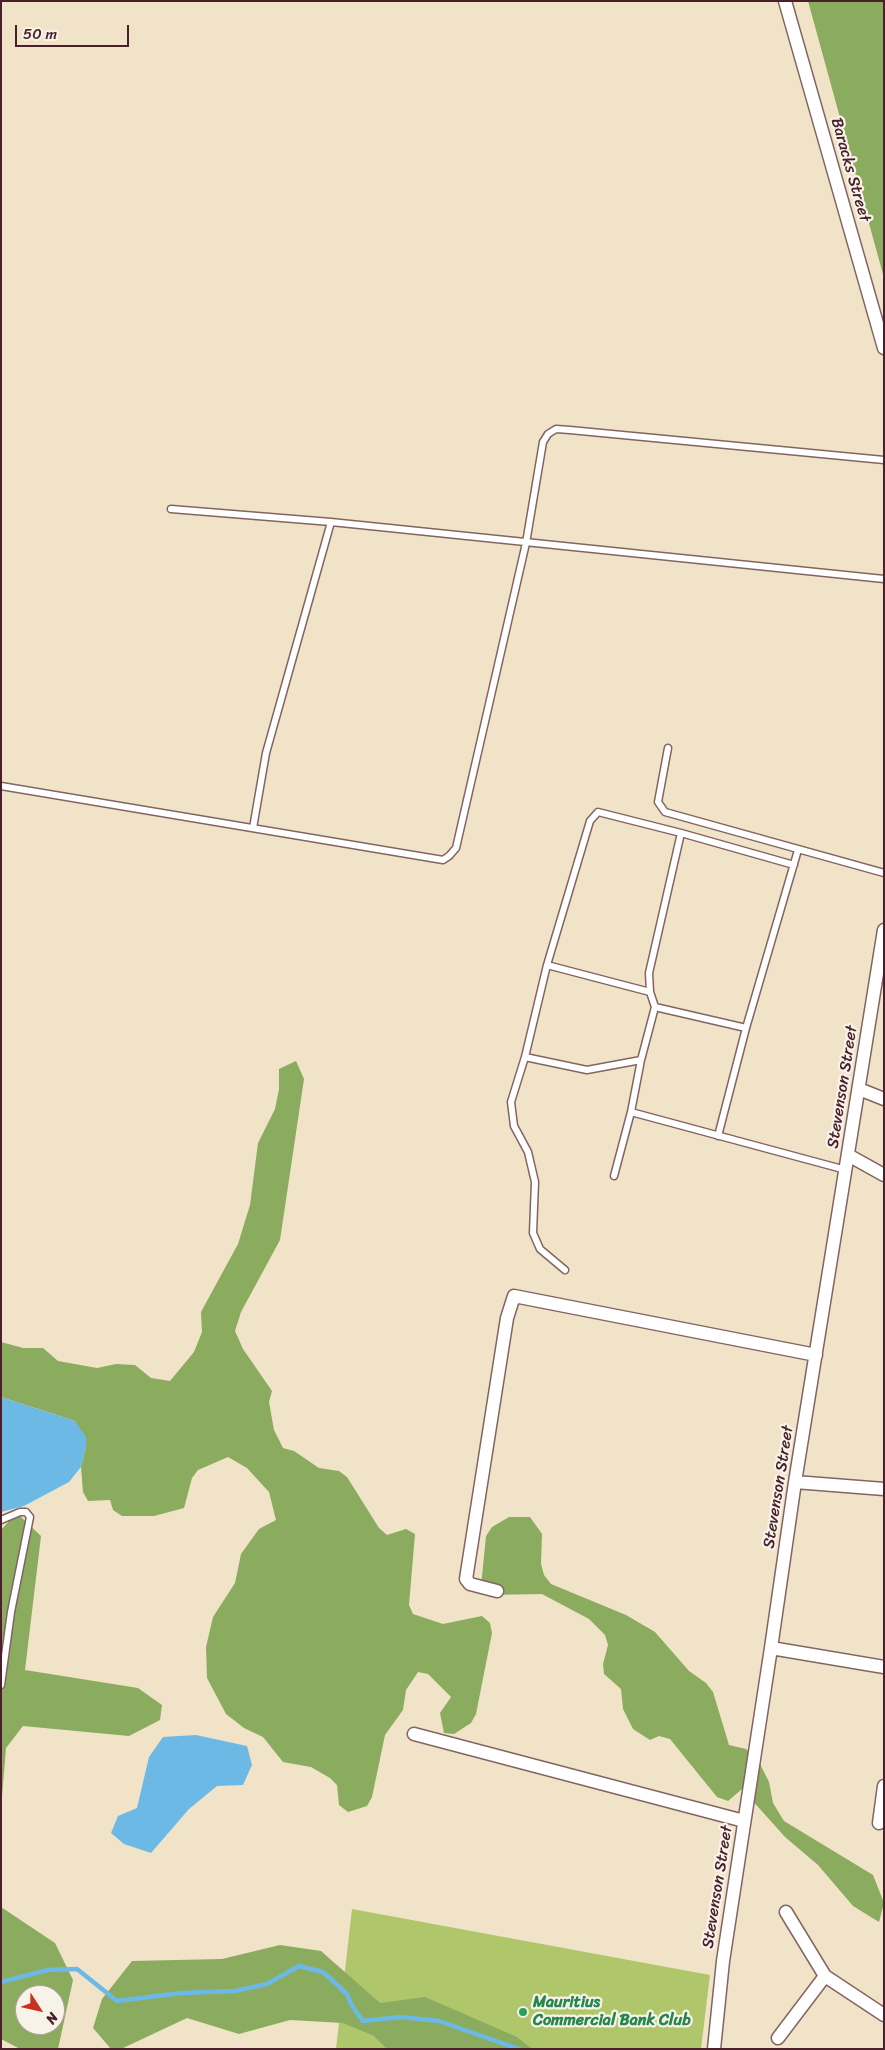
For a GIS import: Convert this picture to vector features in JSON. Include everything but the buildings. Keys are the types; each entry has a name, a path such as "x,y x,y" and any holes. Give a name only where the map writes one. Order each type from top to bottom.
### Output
{"street":[{"name":"Baracks Street","path":"785,1 884,348"},
{"name":"Stevenson Street","path":"714,2049 723,1961 772,1648 795,1482 884,930"},
{"path":"859,1089 884,1099"},
{"path":"848,1155 884,1175"},
{"path":"497,1591 470,1584 466,1578 507,1318 514,1296 816,1355"},
{"path":"795,1482 884,1489"},
{"path":"772,1648 884,1667"},
{"path":"414,1734 744,1821"},
{"path":"879,1823 884,1786"},
{"path":"786,1912 825,1976 884,2015"},
{"path":"778,2038 825,1976"}],"lane":[{"path":"1,786 443,860 456,848 526,543 542,442 548,434 556,429 884,460"},
{"path":"171,509 331,522 884,579"},
{"path":"252,828 266,753 331,522"},
{"path":"668,748 658,802 665,812 884,873"},
{"path":"565,1270 540,1249 533,1233 536,1182 528,1152 514,1126 511,1102 525,1057 548,964 590,821 598,812 794,865"},
{"path":"614,1176 632,1112 641,1060 655,1007 650,992 649,974 681,833"},
{"path":"718,1136 746,1028 798,850"},
{"path":"548,964 650,992"},
{"path":"655,1007 746,1028"},
{"path":"525,1057 587,1070 641,1060"},
{"path":"632,1112 846,1170"},
{"path":"1,1520 20,1512 26,1512 30,1517 12,1612 1,1685"}],"green space":[{"path":"808,1 884,1 884,278"},
{"path":"296,1061 304,1079 280,1240 241,1312 235,1331 243,1349 272,1391 269,1402 274,1430 283,1448 294,1451 319,1468 339,1471 347,1477 379,1528 387,1535 406,1529 415,1534 409,1605 413,1614 443,1624 482,1616 490,1623 492,1633 476,1714 471,1723 454,1734 444,1733 440,1713 451,1697 428,1674 418,1672 406,1690 403,1710 385,1735 372,1797 367,1806 348,1812 339,1805 337,1785 330,1778 311,1767 283,1762 263,1737 244,1728 226,1714 207,1678 206,1647 213,1617 235,1583 241,1554 259,1529 276,1520 269,1492 247,1468 228,1457 198,1470 192,1478 184,1508 154,1516 122,1516 113,1510 110,1500 88,1501 83,1492 81,1467 86,1447 75,1421 1,1397 1,1342 23,1348 43,1348 58,1361 97,1368 116,1364 135,1365 151,1378 170,1381 194,1352 202,1332 201,1312 238,1244 250,1205 258,1143 275,1109 279,1089 279,1069"},
{"path":"20,1516 41,1536 25,1670 138,1688 162,1705 160,1720 129,1736 23,1726 6,1748 1,1809 1,1530 11,1519"},
{"path":"509,1517 530,1517 542,1534 541,1564 544,1575 551,1584 626,1615 655,1632 689,1671 706,1683 713,1692 729,1745 746,1749 760,1764 769,1782 773,1803 784,1821 873,1875 884,1903 879,1922 853,1906 818,1865 785,1837 742,1789 728,1801 717,1797 670,1739 659,1736 650,1740 633,1729 623,1709 621,1689 604,1674 603,1664 608,1645 605,1635 589,1619 542,1594 488,1595 481,1586 486,1536 492,1527"},
{"path":"1,1907 55,1943 73,1980 65,2017 65,1985 15,1985 15,2035 61,2035 58,2049 20,2049 1,2039"},
{"name":"Mauritius Commercial Bank Club","path":"352,1909 710,1975 701,2049 336,2049"},
{"path":"280,1945 321,1951 380,2003 425,1997 517,2037 532,2049 387,2049 374,2036 343,2023 290,2020 239,2034 187,2018 121,2049 111,2049 93,2028 102,1999 132,1961 222,1959"}],"water":[{"path":"1,1397 75,1421 86,1437 86,1447 81,1467 69,1482 24,1506 1,1512"},
{"path":"196,1735 247,1746 252,1765 243,1785 217,1786 189,1809 151,1853 124,1844 111,1833 118,1816 137,1808 149,1757 163,1737"}],"waterway":[{"path":"1,1982 48,1970 77,1969 117,2001 181,1993 235,1991 267,1984 299,1966 323,1972 347,1994 352,2006 363,2021 401,2017 439,2021 519,2049"}],"place":[{"name":"Mauritius Commercial Bank Club","path":"523,2012"}]}
